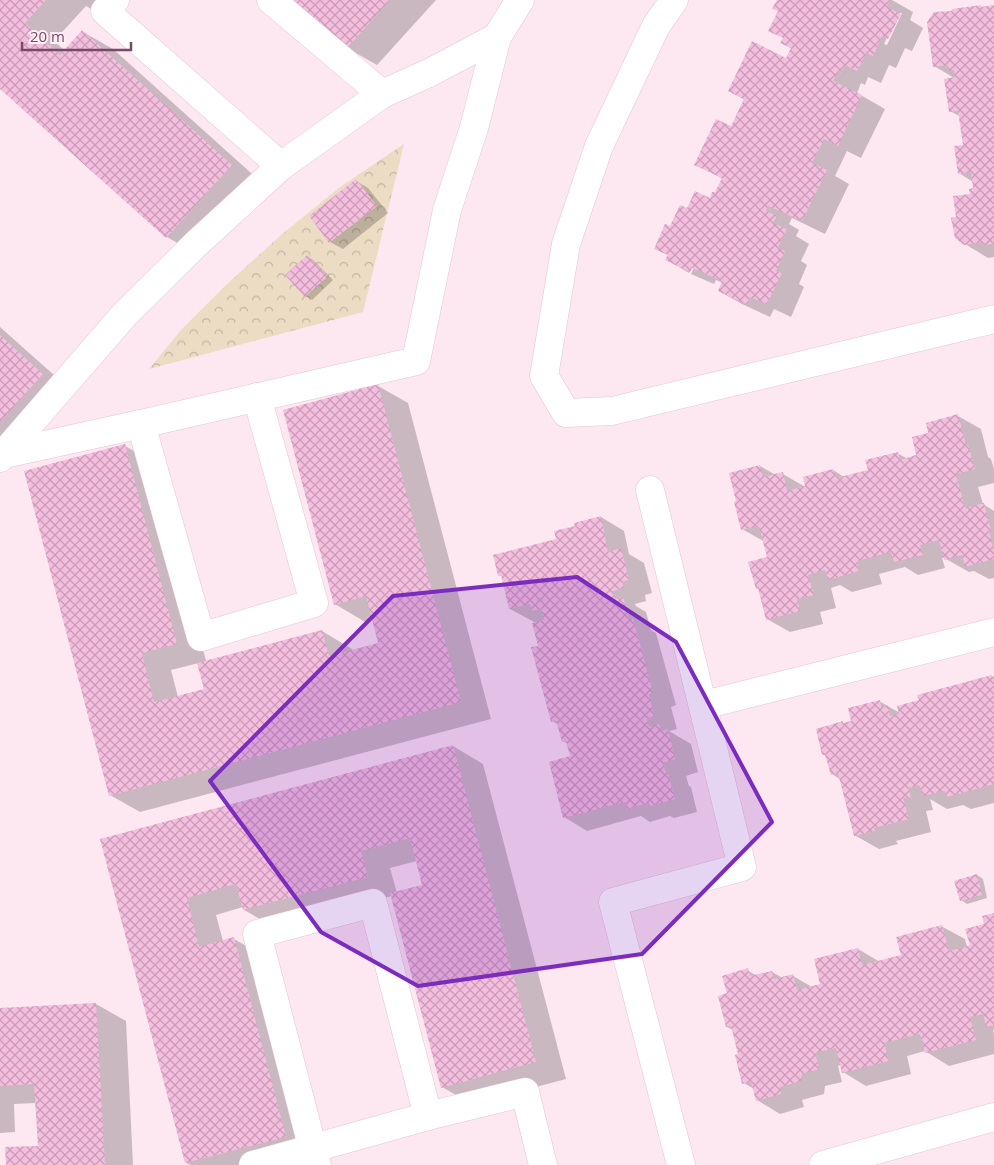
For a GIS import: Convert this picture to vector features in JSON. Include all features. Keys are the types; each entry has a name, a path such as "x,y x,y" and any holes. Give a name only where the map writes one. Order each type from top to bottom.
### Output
{"street":[{"path":"115,0 105,11 281,166"},
{"path":"271,0 382,94"},
{"path":"2,456 416,361 447,210 474,128 497,37 520,0"},
{"path":"674,0 656,26 599,146 566,244 544,376 566,413 612,411 994,319"},
{"path":"2,456 125,314 196,244 281,166 382,94 429,73 497,37"},
{"path":"141,424 201,637 314,603 257,397"},
{"path":"650,490 742,867 614,902 681,1165"},
{"path":"704,705 994,632"},
{"path":"314,1157 257,934 373,903 428,1116"},
{"path":"253,1165 314,1157 428,1116 525,1092 543,1165"},
{"path":"823,1165 994,1117"}],"highlighted area":[{"path":"577,577 676,642 772,822 642,954 418,986 321,932 210,781 393,596"}],"green space":[{"path":"404,144 363,312 149,369 182,329 225,286 281,235 340,187"}],"building":[{"path":"0,0 46,0 25,23 60,55 82,30 232,165 166,238 0,89"},
{"path":"291,0 390,0 346,49"},
{"path":"777,0 890,0 887,7 901,14 888,39 882,36 873,56 866,53 857,71 845,65 841,73 838,71 833,81 862,95 838,146 824,139 812,163 827,170 802,221 768,206 766,211 777,216 773,223 787,229 778,247 785,251 776,271 782,273 767,304 750,297 747,305 718,291 722,281 692,268 690,272 665,260 668,255 654,249 665,224 670,226 680,205 687,208 695,191 710,198 722,178 694,165 716,119 731,126 744,99 728,91 752,41 786,58 791,48 780,43 783,38 768,31 778,11 772,9"},
{"path":"981,5 981,7 994,5 994,244 983,245 982,242 964,245 955,238 951,218 956,217 953,196 970,194 969,189 973,188 971,172 958,174 954,146 963,145 958,111 949,112 944,79 955,77 954,70 949,71 948,65 933,67 927,22 934,12 952,11 952,9"},
{"path":"356,179 377,206 329,243 309,216"},
{"path":"307,255 328,276 305,297 285,275"},
{"path":"0,335 43,374 0,422"},
{"path":"378,384 461,702 109,796 24,471 125,444 177,644 142,653 154,702 204,689 197,663 322,630 329,656 378,643 366,596 334,605 283,410"},
{"path":"958,414 966,445 968,444 975,469 956,474 965,508 984,503 991,529 989,530 994,559 965,567 962,555 944,560 939,540 920,545 923,555 894,562 891,552 857,561 859,571 828,580 825,570 808,575 814,595 797,599 800,611 766,620 758,588 756,589 748,562 767,557 759,526 741,530 729,473 760,465 763,477 783,472 787,491 805,486 803,477 833,469 836,478 868,470 865,460 898,452 900,460 916,455 912,437 928,433 926,423"},
{"path":"601,516 608,552 621,548 629,580 622,582 624,588 613,591 615,599 623,597 629,619 633,618 653,693 649,694 654,716 647,718 649,727 659,724 661,731 668,729 675,759 663,763 666,773 668,773 675,799 650,806 649,803 626,809 625,802 563,818 549,762 570,756 566,741 562,742 556,720 551,722 531,647 538,646 532,623 544,620 541,609 532,611 530,604 509,609 501,575 498,576 493,555 556,539 554,531 575,526 574,523"},
{"path":"992,675 994,679 994,784 947,797 945,791 923,796 919,785 908,788 911,797 903,798 909,819 874,828 875,831 854,836 838,773 831,775 825,755 822,755 816,729 843,721 843,723 851,721 848,708 880,700 881,707 888,705 890,716 899,714 897,706 919,700 917,695"},
{"path":"453,745 536,1062 441,1088 390,893 422,885 410,838 361,851 368,877 243,910 236,884 187,898 199,947 234,937 286,1137 185,1163 100,839"},
{"path":"977,874 982,895 960,901 954,881"},
{"path":"994,913 994,1025 986,1027 983,1014 970,1017 976,1040 925,1053 920,1034 884,1043 889,1061 842,1073 836,1048 815,1053 819,1069 802,1074 801,1081 780,1087 781,1094 756,1101 751,1082 742,1084 735,1055 738,1054 731,1026 726,1027 718,996 727,993 722,976 748,968 750,976 772,971 774,979 793,974 797,990 820,984 814,959 858,948 862,965 901,955 896,937 942,925 949,951 970,945 965,929 984,924 982,916"},
{"path":"96,1003 105,1165 6,1165 5,1147 38,1146 34,1084 0,1086 0,1008"}]}
